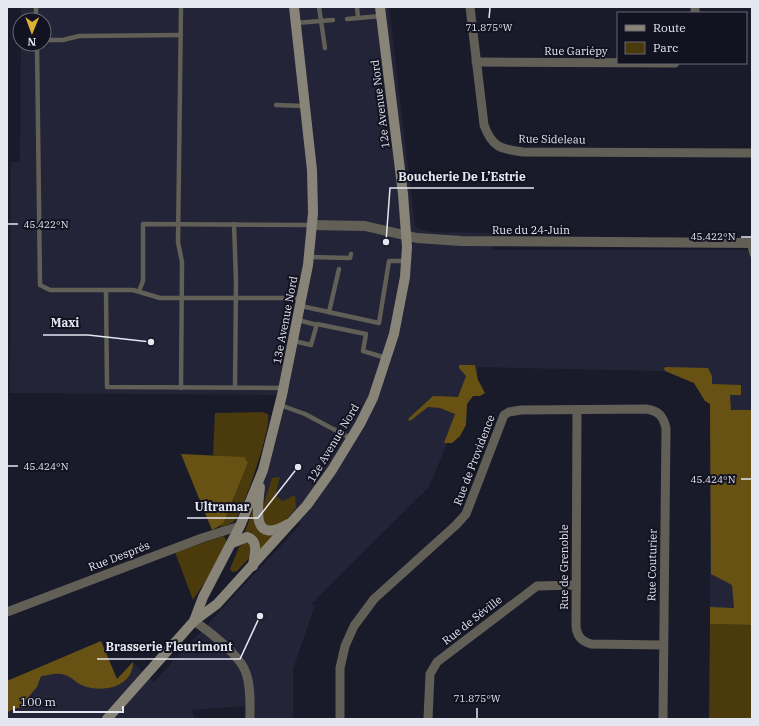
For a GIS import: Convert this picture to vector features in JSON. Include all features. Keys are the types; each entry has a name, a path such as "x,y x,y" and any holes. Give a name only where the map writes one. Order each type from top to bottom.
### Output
{"main road":[{"name":"13e Avenue Nord","path":"194,621 203,597 240,526 262,470 280,405 294,341 309,257 312,225 312,177 294,7"},
{"name":"12e Avenue Nord","path":"107,719 194,621 217,604 294,519 332,470 352,439 373,398 387,358 400,308 406,261 407,235 380,12"},
{"path":"262,470 257,512 259,525 267,530 276,530 294,519"},
{"path":"232,543 246,537 254,542 256,548 253,566"}],"street":[{"name":"Rue Sideleau","path":"470,7 484,125 491,141 498,147 506,150 530,152 752,152"},
{"name":"Rue Gariépy","path":"476,62 617,63"},
{"name":"Rue du 24-Juin","path":"312,225 365,226 429,239 461,241 751,243"},
{"name":"Rue de Providence","path":"340,719 340,668 345,646 354,626 374,599 456,525 466,514 504,415 509,412 521,410 646,409 660,414"},
{"name":"Rue de Grenoble","path":"578,410 576,585 576,626 578,635 584,643 591,644 663,645"},
{"name":"Rue Couturier","path":"660,414 664,420 666,428 663,719"},
{"name":"Rue Després","path":"7,612 202,538 240,526"},
{"name":"Rue de Séville","path":"428,719 430,674 437,662 537,586 543,584 576,585"},
{"path":"194,621 211,632 244,669 249,686 250,719"}],"lane":[{"path":"181,7 178,224 178,242 182,262 181,388"},
{"path":"319,7 325,48"},
{"path":"357,7 358,18"},
{"path":"347,19 358,18 380,12"},
{"path":"296,23 333,20"},
{"path":"52,40 63,40 79,36 181,35"},
{"path":"36,52 40,285 50,290 139,291 160,298 236,297 301,302 329,312 378,323 389,261 406,261"},
{"path":"276,105 305,106"},
{"path":"139,291 143,281 143,224 312,225"},
{"path":"234,224 236,297 235,388"},
{"path":"751,243 752,255"},
{"path":"309,257 350,258 350,254"},
{"path":"329,312 339,269"},
{"path":"106,290 106,387 283,388"},
{"path":"298,320 366,334 363,351 387,358"},
{"path":"294,341 311,345 317,325"},
{"path":"280,405 316,419 352,439"}],"shaded area":[{"path":"21,7 389,7 415,226 418,229 432,232 495,233 493,250 752,250 752,625 710,624 710,372 479,367 429,487 311,604 315,605 293,669 293,719 245,719 244,706 192,710 195,719 7,719 7,681 101,641 117,679 133,662 154,682 301,524 294,519 281,528 257,512 282,395 10,393 11,162 20,162 21,52 52,52 52,12 21,12"},
{"path":"459,365 475,365 478,380 485,393 480,396 473,396 467,404 466,425 460,436 452,443 444,443 455,414 440,408 428,407 410,421 408,419 433,396 458,397 466,376 459,368"},
{"path":"664,368 708,368 712,376 712,384 741,385 741,395 730,395 731,410 752,410 752,625 710,624 710,607 734,608 732,585 711,574 710,404 705,401 694,383 665,371"},
{"path":"181,454 244,457 248,463 223,524 212,530"},
{"path":"101,641 117,679 133,662 132,670 123,682 116,686 100,689 81,685 70,677 62,674 41,676 37,687 24,702 30,707 17,708 7,712 7,681"}],"green space":[{"path":"262,412 268,414 266,434 245,500 235,520 230,524 219,528 223,524 248,463 213,455 215,413"},
{"path":"280,477 276,493 277,497 283,501 295,495 296,508 285,521 274,527 264,525 261,513 272,478"},
{"path":"253,509 254,523 257,528 276,533 259,552 245,532"},
{"path":"224,536 227,542 207,579 193,600 175,552"},
{"path":"246,542 251,544 253,554 237,571 232,572 230,569 239,547"},
{"path":"710,624 752,625 752,719 709,719"}],"place":[{"name":"Boucherie De L’Estrie","path":"386,242"},
{"name":"Maxi","path":"151,342"},
{"name":"Ultramar","path":"298,467"},
{"name":"Brasserie Fleurimont","path":"260,616"}]}
